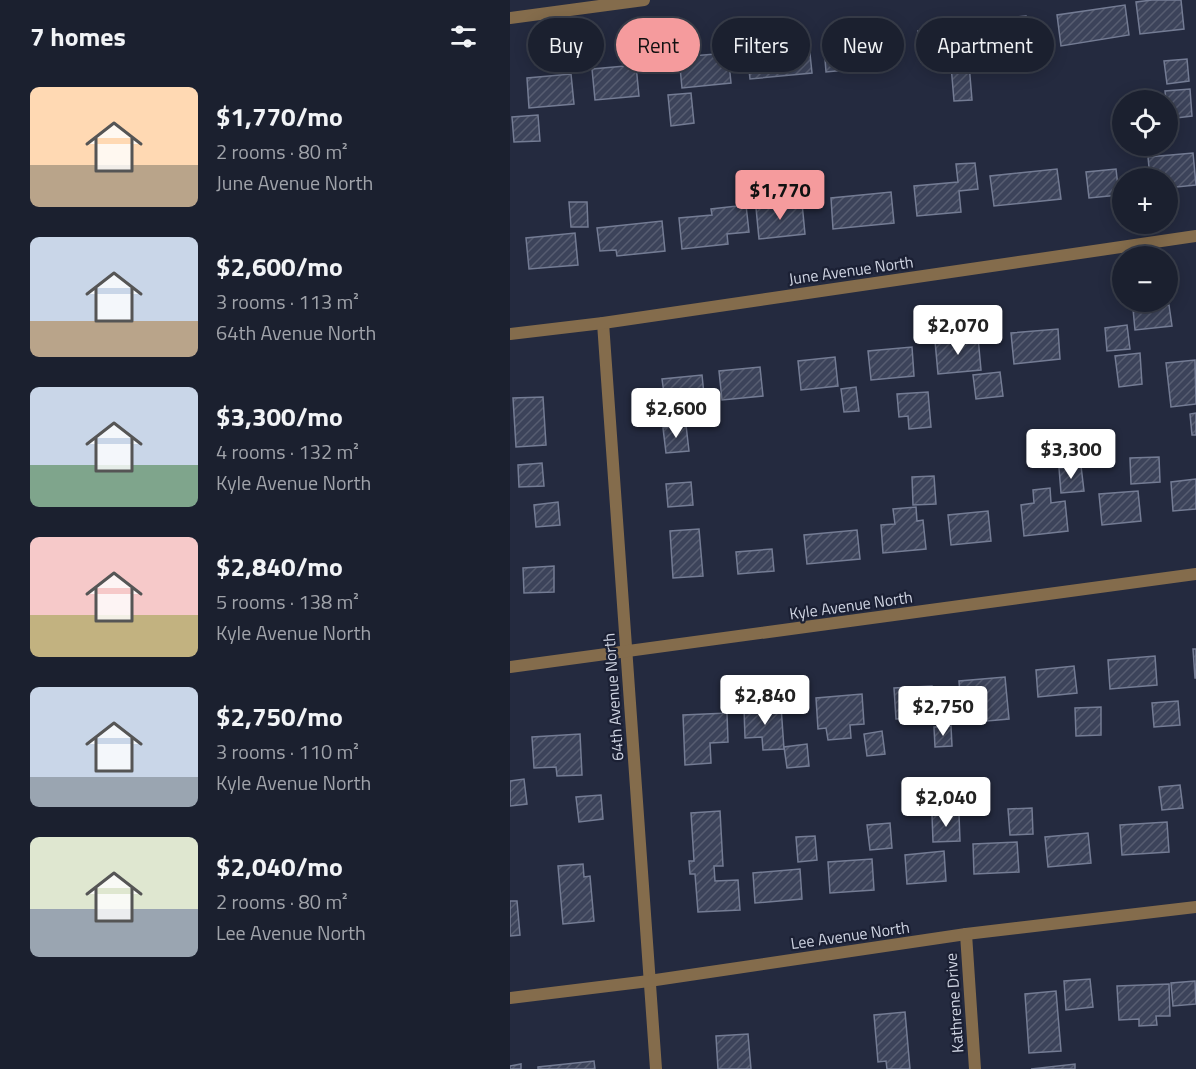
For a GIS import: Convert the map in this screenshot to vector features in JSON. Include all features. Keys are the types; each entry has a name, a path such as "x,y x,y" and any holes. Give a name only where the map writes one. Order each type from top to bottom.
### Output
{"street":[{"path":"510,18 644,0"},
{"name":"June Avenue North","path":"510,334 1196,236"},
{"name":"64th Avenue North","path":"603,322 656,1069"},
{"name":"Kyle Avenue North","path":"510,667 1196,574"},
{"name":"Lee Avenue North","path":"510,998 649,981 966,934 1196,907"},
{"name":"Kathrene Drive","path":"966,934 975,1069"}],"building":[{"path":"1181,0 1184,29 1140,34 1136,2"},
{"path":"1125,5 1129,35 1061,46 1057,15"},
{"path":"712,54 712,72 730,72 731,83 682,88 680,72 700,72 700,55"},
{"path":"810,54 812,73 750,79 749,72 810,72"},
{"path":"1187,59 1189,81 1167,84 1164,61"},
{"path":"616,67 616,72 637,72 639,96 595,100 592,72 604,72 604,68"},
{"path":"952,72 970,72 972,100 954,101"},
{"path":"571,74 574,104 529,108 527,78"},
{"path":"1190,89 1192,116 1178,118 1178,90"},
{"path":"691,93 694,123 671,126 668,95"},
{"path":"538,115 540,141 514,142 512,117"},
{"path":"1193,153 1196,185 1178,187 1178,168 1149,168 1148,157"},
{"path":"975,163 978,189 959,191 961,212 917,216 914,186 958,182 956,164"},
{"path":"1057,169 1061,199 994,206 990,176"},
{"path":"1112,169 1112,196 1089,198 1086,172"},
{"path":"891,192 894,223 833,229 831,198"},
{"path":"569,202 587,202 588,227 571,227"},
{"path":"802,203 805,234 759,239 756,208"},
{"path":"746,205 749,232 727,234 728,244 682,249 679,218 712,215 711,209"},
{"path":"662,221 665,251 617,256 616,250 600,251 597,228"},
{"path":"575,233 578,265 529,269 526,238"},
{"path":"1133,312 1170,312 1172,326 1135,330"},
{"path":"1127,325 1130,349 1107,351 1105,328"},
{"path":"1058,329 1060,359 1014,364 1011,333"},
{"path":"978,337 981,370 938,374 935,341"},
{"path":"912,347 914,376 871,380 868,351"},
{"path":"1140,353 1142,384 1119,387 1115,356"},
{"path":"835,357 838,386 801,390 798,361"},
{"path":"1195,360 1196,404 1171,407 1166,363"},
{"path":"760,367 763,396 722,400 719,371"},
{"path":"1000,372 1003,396 976,399 973,375"},
{"path":"702,375 705,404 666,408 662,379"},
{"path":"856,387 859,411 844,412 841,389"},
{"path":"928,392 931,427 909,429 908,416 899,417 897,394"},
{"path":"543,397 546,445 516,447 513,398"},
{"path":"1196,413 1196,435 1192,435 1190,414"},
{"path":"686,425 689,451 666,453 663,428"},
{"path":"1159,457 1160,482 1131,484 1130,458"},
{"path":"542,463 544,486 519,487 518,465"},
{"path":"1081,466 1084,491 1061,493 1059,468"},
{"path":"934,476 936,504 913,505 912,477"},
{"path":"1196,479 1196,509 1173,511 1171,482"},
{"path":"691,482 693,505 668,507 666,484"},
{"path":"1050,488 1051,503 1065,501 1068,531 1024,536 1021,505 1034,503 1033,490"},
{"path":"1138,491 1141,521 1102,525 1099,494"},
{"path":"558,502 560,525 536,527 534,505"},
{"path":"916,507 917,521 923,520 926,549 883,553 881,525 895,524 893,509"},
{"path":"988,511 991,541 951,545 948,515"},
{"path":"699,529 703,576 673,578 670,531"},
{"path":"857,530 860,559 807,564 804,535"},
{"path":"772,549 774,571 738,574 736,552"},
{"path":"554,566 554,592 524,593 523,568"},
{"path":"1193,649 1196,649 1196,678 1195,678"},
{"path":"1155,656 1157,685 1110,689 1108,660"},
{"path":"1074,666 1077,693 1038,697 1036,670"},
{"path":"1005,677 1009,719 987,721 986,708 961,710 959,681"},
{"path":"932,686 934,717 896,719 894,688"},
{"path":"862,694 864,724 850,725 851,738 828,740 826,728 818,729 816,698"},
{"path":"1178,701 1180,725 1154,727 1152,703"},
{"path":"781,706 784,749 763,750 762,737 745,738 744,708"},
{"path":"1101,707 1101,735 1076,736 1075,708"},
{"path":"727,713 728,742 710,743 711,763 685,765 683,715"},
{"path":"951,726 952,746 935,747 934,727"},
{"path":"882,731 885,754 867,756 864,734"},
{"path":"580,734 582,775 557,776 556,767 534,768 532,737"},
{"path":"807,744 809,766 787,768 784,747"},
{"path":"524,779 527,804 510,806 510,781"},
{"path":"1180,785 1183,808 1162,810 1159,787"},
{"path":"601,795 603,819 579,822 576,797"},
{"path":"1032,808 1033,834 1010,835 1008,809"},
{"path":"720,811 723,866 714,866 715,881 738,880 740,910 698,912 695,874 690,874 689,861 694,861 691,813"},
{"path":"959,814 960,841 933,842 932,815"},
{"path":"1167,822 1169,852 1122,855 1120,825"},
{"path":"890,823 892,848 870,850 867,825"},
{"path":"1088,833 1091,863 1048,867 1045,837"},
{"path":"815,836 817,860 798,862 796,837"},
{"path":"1017,842 1019,872 974,874 973,844"},
{"path":"944,851 946,881 907,884 905,855"},
{"path":"872,859 874,890 830,893 828,862"},
{"path":"583,864 584,877 590,876 594,921 563,924 558,866"},
{"path":"800,869 802,899 755,903 753,873"},
{"path":"510,901 517,901 520,935 510,936"},
{"path":"1090,979 1093,1007 1066,1010 1064,981"},
{"path":"1195,981 1196,1004 1173,1006 1171,983"},
{"path":"1169,984 1170,1016 1156,1016 1157,1025 1139,1026 1139,1019 1119,1020 1117,986"},
{"path":"1056,991 1061,1051 1029,1053 1025,994"},
{"path":"905,1012 910,1069 887,1069 886,1061 878,1062 874,1015"},
{"path":"748,1034 751,1069 718,1069 716,1036"},
{"path":"594,1061 595,1069 538,1069 538,1067"},
{"path":"521,1064 521,1069 510,1069 510,1066"},
{"path":"1075,1064 1075,1069 1031,1069"}]}
